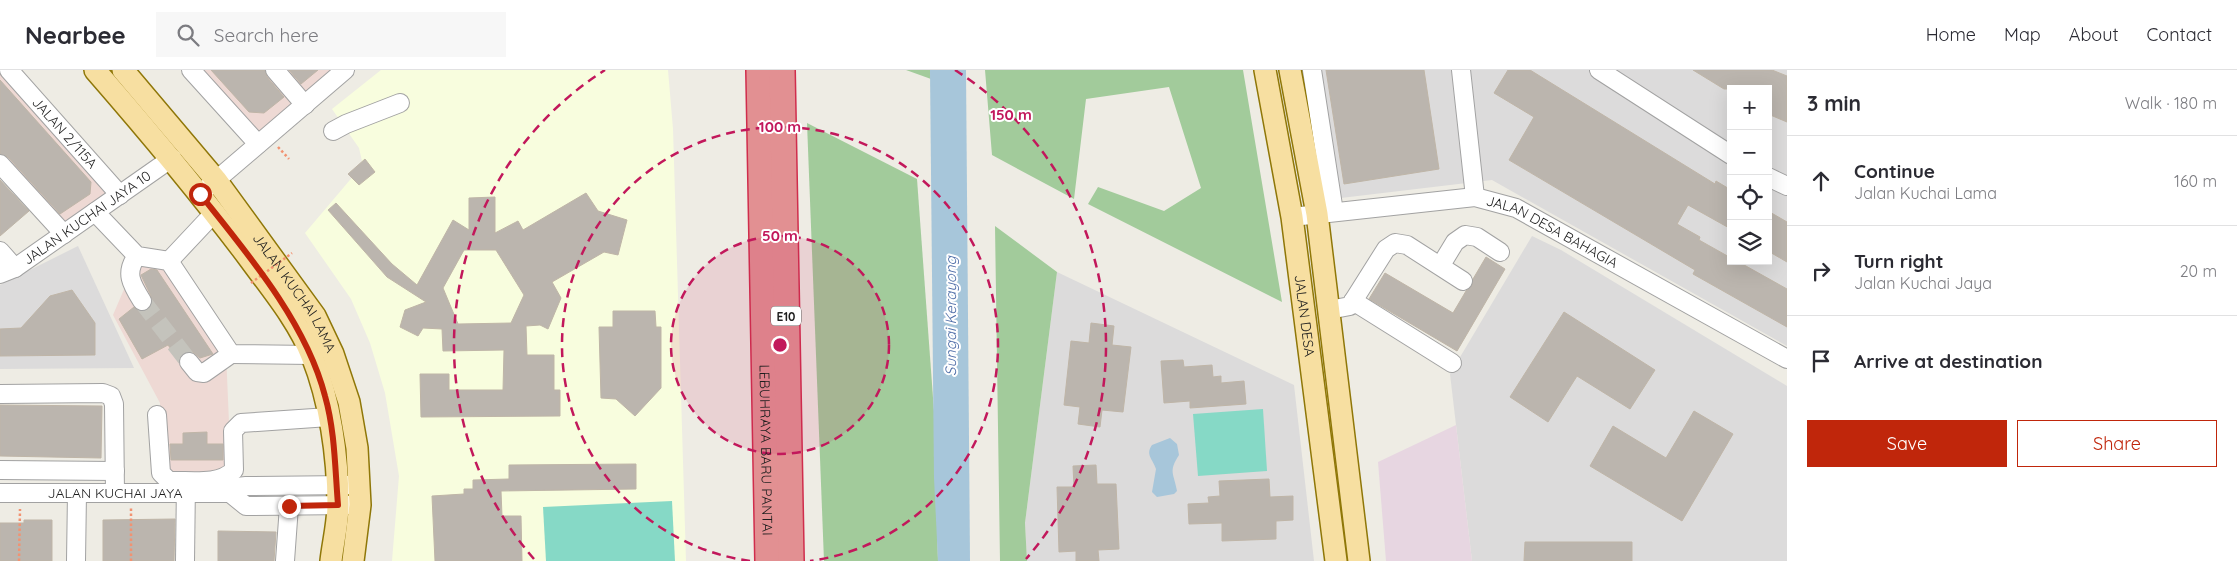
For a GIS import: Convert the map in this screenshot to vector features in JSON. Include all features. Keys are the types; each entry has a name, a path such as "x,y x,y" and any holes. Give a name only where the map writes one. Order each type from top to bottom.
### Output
{"highway":[{"name":"LEBUHRAYA BARU PANTAI","path":"759,70 768,561"},
{"name":"LEBUHRAYA BARU PANTAI","path":"782,70 791,561"}],"main road":[{"name":"JALAN KUCHAI LAMA","path":"95,70 172,158 215,212 293,318 312,355 326,396 337,495 331,561"},
{"name":"JALAN KUCHAI LAMA","path":"123,70 216,180 316,316 333,354 348,402 357,448 360,495 353,561"},
{"name":"JALAN DESA","path":"1265,70 1292,217 1336,561"},
{"name":"JALAN DESA","path":"1290,70 1325,213 1329,310 1359,561"}],"street":[{"name":"JALAN 2/115A","path":"9,70 120,195"},
{"path":"191,70 258,144"},
{"path":"275,70 305,105"},
{"path":"200,194 346,70"},
{"name":"JALAN DESA","path":"1312,70 1325,213"},
{"path":"1461,70 1475,197"},
{"path":"1599,70 1727,152"},
{"path":"333,131 400,103"},
{"name":"JALAN KUCHAI JAYA 10","path":"8,271 172,158"},
{"path":"0,164 64,234"},
{"path":"1772,179 1787,186"},
{"name":"JALAN DESA BAHAGIA","path":"1292,217 1475,197 1516,208 1787,359"},
{"path":"95,212 137,256 169,261 231,354"},
{"path":"169,261 215,212"},
{"path":"1441,265 1455,242 1465,235 1477,237 1500,252"},
{"path":"1329,310 1350,306 1390,245 1401,242 1463,280"},
{"path":"0,251 8,271"},
{"path":"137,256 129,269 129,276 142,301"},
{"path":"1353,301 1452,363"},
{"path":"189,362 197,372 204,373 231,354 312,355"},
{"path":"0,394 103,393 111,396 114,404 115,471 123,493"},
{"path":"157,415 161,473 169,481 186,487 219,480 230,475 234,470 233,431 241,423 329,417"},
{"name":"JALAN KUCHAI JAYA","path":"0,470 115,471"},
{"name":"JALAN KUCHAI JAYA","path":"230,494 237,487 246,486 337,495"},
{"path":"185,561 186,487"},
{"name":"JALAN KUCHAI JAYA","path":"0,493 123,493 186,487 230,494 246,506 289,506 337,495"},
{"path":"76,561 77,493"},
{"path":"337,495 360,495"},
{"path":"285,561 289,506"}],"path":[{"path":"276,144 288,159"},
{"path":"251,283 292,253"},
{"path":"20,493 20,561"},
{"path":"123,493 131,561"}],"shaded area":[{"path":"0,70 111,194 63,229 0,160"},
{"path":"200,70 338,70 259,136"},
{"path":"381,70 668,70 673,129 686,561 392,561 399,476 385,393 370,343 351,299 305,233 355,174 362,161 359,148 332,109"},
{"path":"1301,70 1787,70 1787,346 1492,180 1324,200"},
{"path":"1532,236 1561,250 1787,386 1787,561 1472,561 1450,374"},
{"path":"78,246 134,368 0,369 0,285"},
{"path":"137,259 167,264 226,353 231,469 172,477 165,472 160,403 113,315"},
{"path":"1057,272 1294,385 1314,561 1027,561 1025,523"},
{"path":"1263,409 1267,471 1198,476 1193,414"},
{"path":"1456,425 1472,561 1386,561 1378,462"},
{"path":"672,501 675,561 546,561 543,507"}],"green space":[{"path":"906,70 930,70 931,79"},
{"path":"985,70 1243,70 1282,302 1088,204 1098,187 1164,211 1201,188 1169,87 1086,99 1074,199 992,155"},
{"path":"807,123 917,179 934,411 938,561 824,561"},
{"path":"995,226 1057,272 1025,523 1027,561 1000,561"}],"water":[{"name":"Sungai Kerayong","path":"930,70 966,70 970,561 938,561 934,478"},
{"path":"1170,438 1177,444 1179,455 1173,469 1177,491 1174,494 1157,497 1152,492 1156,469 1149,452 1152,445"}],"building":[{"path":"211,70 265,70 267,77 284,97 264,113 249,112"},
{"path":"289,70 318,70 301,84"},
{"path":"1326,70 1424,70 1439,169 1344,184"},
{"path":"1508,70 1530,70 1715,184 1716,181 1727,188 1727,227 1688,205 1677,224 1700,237 1699,240 1727,256 1727,265 1744,265 1787,289 1787,327 1693,274 1695,270 1509,160 1534,117 1494,93"},
{"path":"1693,70 1772,70 1787,76 1787,122 1772,116 1772,85 1727,85 1727,89"},
{"path":"0,80 91,182 90,194 60,214 8,157 0,154"},
{"path":"365,159 375,172 359,185 348,174"},
{"path":"0,180 29,211 0,236"},
{"path":"586,193 598,211 627,220 618,255 604,252 552,282 561,298 548,329 540,325 526,326 527,355 554,355 554,390 560,390 560,416 421,417 420,374 449,374 449,390 503,390 504,350 443,351 442,329 423,328 418,336 400,327 405,310 426,302 387,277 328,210 336,203 392,264 417,285 453,220 469,230 469,198 495,197 495,233 518,221 523,230","holes":["464,250 496,250 524,295 511,323 458,324 443,288"]},
{"path":"1772,213 1787,222 1787,262 1772,253"},
{"path":"1486,257 1505,269 1457,351 1369,299 1385,273 1453,313 1466,291 1472,286 1473,279"},
{"path":"151,269 157,270 213,354 200,358 193,352 187,352 182,354 179,360 168,345 142,359 119,319 134,307 143,312 151,306 151,296 141,275"},
{"path":"72,290 95,323 95,355 0,356 0,329 21,328 50,296"},
{"path":"613,311 655,311 656,327 661,327 661,388 635,416 616,399 601,398 599,327 613,327"},
{"path":"1564,312 1655,370 1630,409 1577,376 1548,422 1510,397"},
{"path":"1091,323 1114,326 1112,345 1131,347 1123,412 1102,410 1100,427 1078,424 1080,407 1064,405 1071,341 1089,343"},
{"path":"1183,360 1184,367 1212,365 1213,377 1221,376 1221,383 1244,381 1246,404 1190,408 1190,401 1164,403 1161,361"},
{"path":"0,405 102,406 101,458 0,456"},
{"path":"1694,411 1733,434 1682,521 1590,466 1613,426 1666,458"},
{"path":"207,432 207,444 223,444 223,460 171,460 170,444 183,444 183,433"},
{"path":"636,464 636,489 501,491 502,516 521,516 522,561 435,561 432,496 464,494 464,489 473,489 473,480 509,479 509,465"},
{"path":"1096,465 1097,484 1116,484 1119,549 1098,550 1099,561 1076,561 1076,551 1059,552 1057,487 1074,487 1073,466"},
{"path":"1269,479 1270,497 1293,496 1293,520 1276,521 1276,539 1222,541 1222,523 1189,524 1188,504 1209,503 1208,497 1220,496 1219,481"},
{"path":"175,519 174,561 103,561 103,520"},
{"path":"24,520 52,520 52,561 0,561 0,523 24,523"},
{"path":"218,531 276,532 274,561 218,561"},
{"path":"1525,542 1632,542 1632,561 1524,561"}],"tunnel":[{"path":"142,301 189,362"}],"route":[{"path":"200,194 293,318 312,355 326,396 336,470 338,505 289,506"}]}
